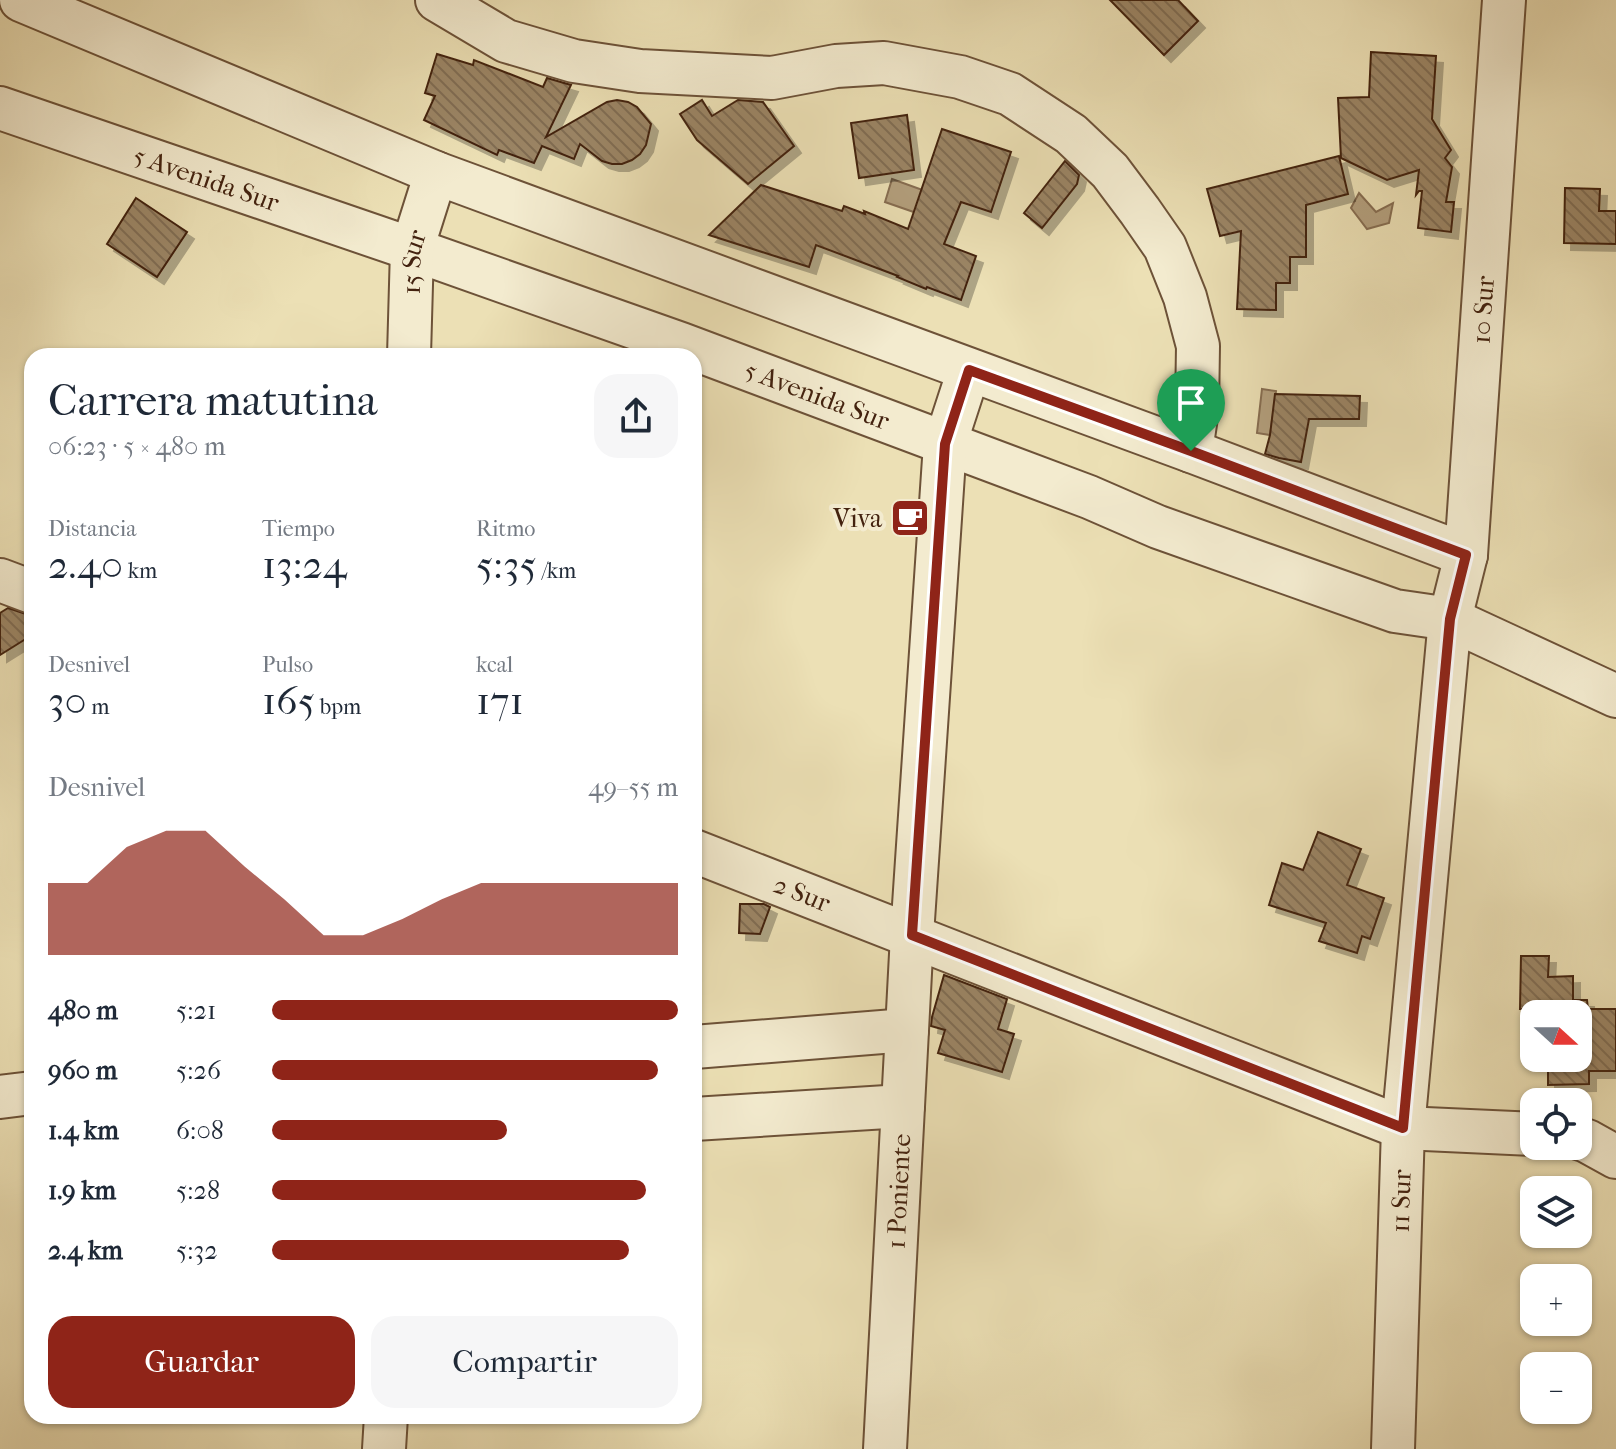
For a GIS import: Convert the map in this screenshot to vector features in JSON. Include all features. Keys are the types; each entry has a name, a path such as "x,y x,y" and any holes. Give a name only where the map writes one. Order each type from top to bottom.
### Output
{"street":[{"path":"21,0 436,173 1466,555"},
{"path":"437,0 506,41 574,61 640,71 772,78 836,66 884,63 960,77 1010,94 1071,134 1110,171 1165,247 1185,297 1198,346 1197,410 1191,451"},
{"name":"10 Sur","path":"1450,619 1466,555 1504,0"},
{"name":"5 Avenida Sur","path":"0,108 692,348"},
{"name":"15 Sur","path":"409,348 412,249 436,173"},
{"name":"5 Avenida Sur","path":"702,352 1089,497 1158,527 1395,611 1450,619 1616,696"},
{"name":"1 Poniente","path":"885,1449 912,935 945,444 969,370"},
{"path":"0,580 24,589"},
{"name":"11 Sur","path":"1393,1449 1403,1128 1450,619"},
{"name":"2 Sur","path":"702,854 1403,1128 1520,1133"},
{"path":"702,1046 907,1030"},
{"path":"0,1097 24,1094"},
{"path":"702,1119 903,1106"},
{"path":"1592,1144 1616,1157"},
{"path":"384,1449 386,1424"}],"shaded area":[{"path":"892,179 956,202 948,224 885,202"},
{"path":"1359,193 1376,212 1393,203 1389,223 1367,229 1351,208"},
{"path":"1262,389 1276,391 1270,435 1257,433"}],"building":[{"path":"1110,0 1178,0 1198,21 1164,55"},
{"path":"1371,52 1436,56 1432,119 1451,150 1445,158 1452,167 1446,202 1454,202 1451,232 1418,228 1422,191 1416,195 1419,170 1387,180 1341,158 1338,98 1369,97"},
{"path":"437,54 473,65 474,60 543,87 547,78 571,85 546,137 607,102 617,100 637,107 651,124 646,145 640,154 622,164 602,161 580,144 574,159 542,146 534,163 499,150 497,155 424,120 435,96 425,93"},
{"path":"702,100 712,116 738,100 763,102 794,146 748,184 697,140 680,114"},
{"path":"907,115 914,170 859,178 851,123"},
{"path":"942,129 1011,152 991,212 961,202 944,244 976,256 961,300 816,245 809,267 709,235 761,185 842,211 844,206 865,214 864,211 908,229"},
{"path":"1339,156 1348,194 1306,205 1306,257 1290,257 1290,283 1276,283 1276,310 1237,309 1241,231 1220,236 1207,189"},
{"path":"1065,161 1079,175 1077,184 1042,228 1024,213"},
{"path":"1565,188 1600,189 1599,211 1616,211 1616,244 1564,243"},
{"path":"136,198 187,232 157,277 107,244"},
{"path":"1275,394 1360,396 1359,419 1309,419 1301,462 1265,454"},
{"path":"8,608 24,613 24,640 0,655 0,613"},
{"path":"1318,832 1361,849 1347,885 1384,898 1370,939 1362,936 1357,953 1319,941 1326,923 1269,905 1282,863 1303,870"},
{"path":"740,904 770,907 760,934 739,933"},
{"path":"1521,956 1549,956 1548,977 1573,976 1573,1000 1520,1000"},
{"path":"944,975 1007,999 998,1029 1014,1034 1002,1072 938,1053 945,1030 931,1026"},
{"path":"1592,1009 1616,1009 1616,1071 1592,1071"},
{"path":"1548,1072 1589,1072 1589,1084 1548,1085"}],"place":[{"name":"Viva","path":"910,518"}],"route":[{"path":"969,370 1191,451 1466,555 1450,619 1403,1128 912,935 945,444 969,370"}]}
